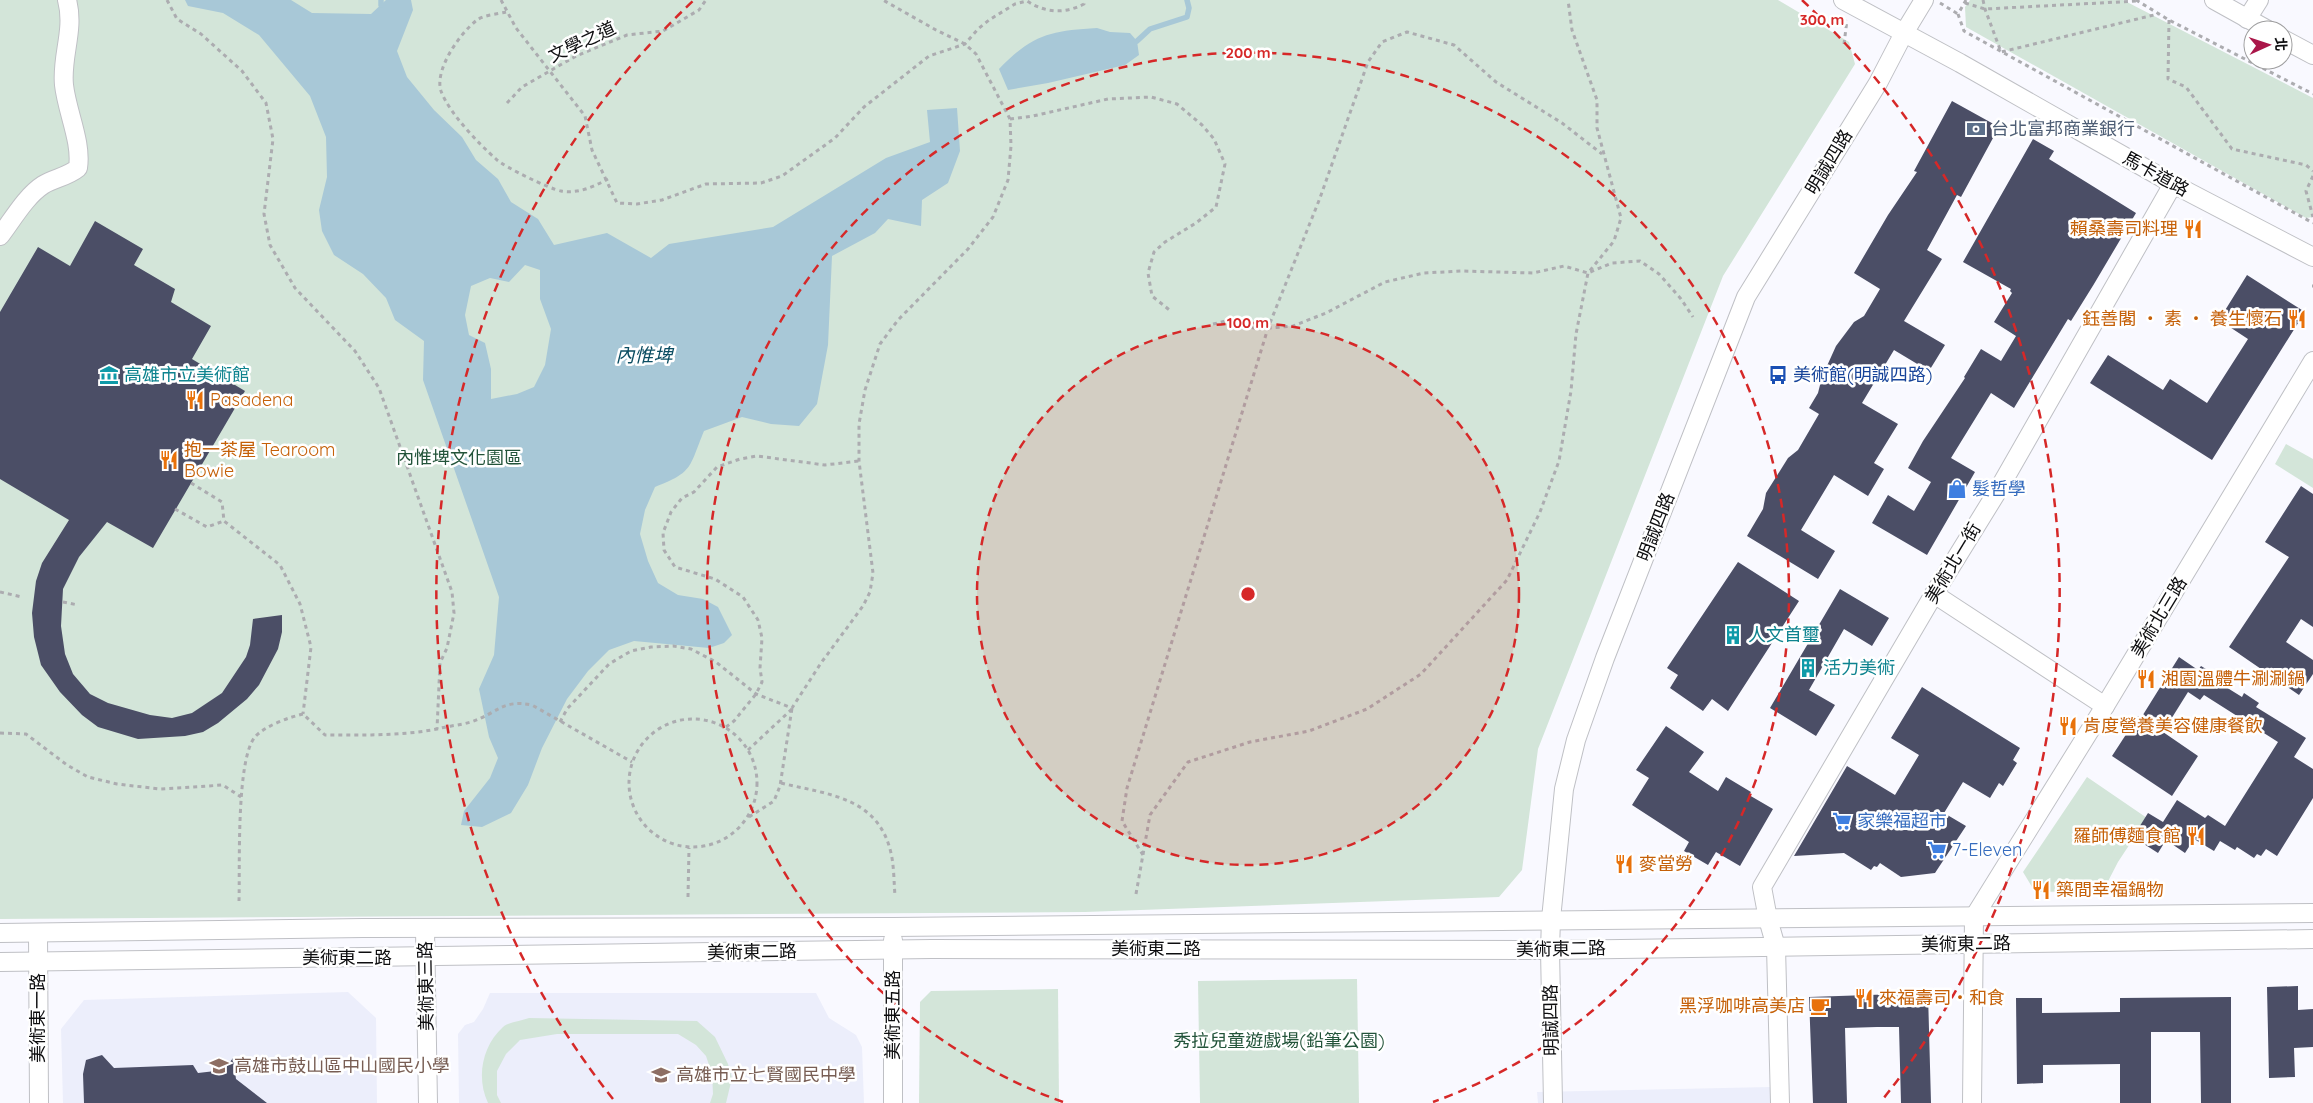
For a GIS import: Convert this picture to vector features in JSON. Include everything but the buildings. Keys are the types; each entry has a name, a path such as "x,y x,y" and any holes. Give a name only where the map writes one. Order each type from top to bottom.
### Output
{"street":[{"name":"馬卡道路","path":"1843,0 2173,184 2313,257"},
{"name":"明誠四路","path":"1553,1103 1551,919 1564,789 1576,740 1605,658 1746,298 1878,83 1924,0"},
{"path":"2214,0 2250,20"},
{"path":"2247,18 2259,0"},
{"path":"0,236 31,196 43,185 70,174 78,168 80,155 68,114 64,82 71,27 67,2"},
{"path":"2293,44 2313,55"},
{"name":"美術北一街","path":"1780,1103 1776,947 1762,887 1934,594 1997,492 2173,184"},
{"name":"美術北三路","path":"1974,917 2105,706 2313,361"},
{"path":"1934,594 2105,706"},
{"name":"美術東二路","path":"0,933 893,927 1551,919 1768,919 2313,913"},
{"path":"1972,1103 1974,917"},
{"name":"美術東五路","path":"893,927 893,1103"},
{"name":"美術東三路","path":"425,929 428,1103"},
{"name":"美術東一路","path":"38,932 39,1103"},
{"name":"美術東二路","path":"0,962 893,951 1550,950 2313,939"}],"path":[{"path":"167,0 177,19 201,34 242,71 266,103 272,139 264,214 270,245 295,288 355,351 379,388 452,592 454,613 448,648 440,663 437,728"},
{"path":"501,0 506,12 585,116 592,150 608,179 617,203 637,204 662,200 706,184 761,183 782,176 835,138 864,107 930,56 965,44 978,29 1015,4 1026,1 1036,7 1062,11 1084,4 1084,0"},
{"name":"文學之道","path":"507,103 522,87 576,56 627,36 663,31 699,10 706,0"},
{"path":"748,750 792,708 820,663 864,606 870,592 873,572 859,461 859,424 865,390 880,344 898,320 968,249 994,217 1008,180 1011,146 1010,119 976,54 965,44 883,0"},
{"path":"1136,894 1150,815 1188,762 1250,742 1310,731 1366,709 1421,674 1507,580 1540,512 1558,460 1571,391 1576,334 1588,273 1614,241 1621,218 1597,128 1597,100 1572,30 1568,0"},
{"path":"1935,0 1958,14 1964,31 2313,223"},
{"path":"1983,0 2001,52"},
{"path":"1958,14 1966,1 1985,9 2137,0 2169,20 2313,94"},
{"path":"506,12 478,19 454,46 440,74 441,91 451,108 456,116 497,160 560,191 587,190 608,179"},
{"path":"2001,52 2158,14"},
{"path":"2169,20 2168,80 2186,87 2232,149 2306,165 2313,171"},
{"path":"1143,855 1122,821 1127,788 1268,328 1320,198 1368,62 1382,42 1407,32 1454,45 1496,82 1562,123 1603,155"},
{"path":"1010,119 1052,112 1108,99 1151,96 1177,104 1202,124 1214,139 1225,164 1216,207 1196,223 1165,242 1154,252 1148,273 1152,296 1172,312"},
{"path":"2313,176 2306,191 2313,218"},
{"path":"1213,324 1226,321 1258,329 1293,326 1326,313 1385,282 1424,273 1462,271 1533,273 1564,266 1588,273 1612,263 1640,261 1659,274 1681,299 1693,317"},
{"path":"726,727 734,721 756,694 762,682 760,668 762,638 758,620 743,597 716,578 675,567 664,550 663,532 671,512 682,498 694,492 717,467 740,458 757,456 825,465 859,461"},
{"path":"191,483 222,502 224,521 280,565 300,604 310,647 303,714"},
{"path":"175,509 207,527 224,521"},
{"path":"0,592 22,597"},
{"path":"63,602 78,605"},
{"path":"560,722 568,709 610,664 631,652 651,647 673,646 691,650 716,662 756,694 792,708"},
{"path":"303,714 325,735 374,735 437,728 469,722 491,714 506,703 518,702 532,705 632,762"},
{"path":"748,817 774,801 780,783 792,708"},
{"path":"239,901 243,766 255,737 285,718 303,714"},
{"path":"690,719 708,720 726,727 741,740 748,750 758,778 756,798 748,817 737,831 723,841 707,847 689,848 670,844 653,834 639,819 631,801 628,781 632,762 641,745 654,732 671,722 690,719"},
{"path":"0,733 26,734 67,765 88,777 117,784 160,789 223,785 241,797"},
{"path":"780,783 846,799 870,812 882,830 892,857 895,896"},
{"path":"688,897 689,848"}],"shaded area":[{"name":"高雄市鼓山區中山國民小學","path":"348,992 376,1018 377,1103 63,1103 61,1029 84,1000"},
{"name":"高雄市立七賢國民中學","path":"490,993 816,993 829,1018 856,1035 862,1047 864,1103 459,1103 458,1034 465,1025 474,1022 483,1009"},
{"path":"1770,1087 1770,1103 1538,1103 1537,1092"}],"green space":[{"name":"內惟埤文化園區","path":"0,0 1778,0 1849,42 1855,64 1723,276 1538,749 1522,870 1499,897 1085,912 0,919"},
{"path":"1970,0 2123,0 2243,62 2243,70 2259,70 2313,98 2313,217 2306,218 1966,27 1965,7"},
{"path":"2286,444 2313,459 2313,488 2275,464"},
{"path":"2087,777 2147,818 2118,862 2103,891 2035,892 2023,872"},
{"name":"秀拉兒童遊戲場(鉛筆公園)","path":"1357,979 1359,1103 1200,1103 1198,981"},
{"path":"1058,989 1059,1103 919,1103 920,1002 931,991"},
{"path":"529,1018 697,1021 715,1037 728,1064 732,1078 726,1103 710,1103 713,1094 712,1074 706,1056 696,1045 678,1034 557,1034 520,1040 506,1054 497,1071 497,1095 501,1103 488,1103 482,1083 482,1073 483,1063 490,1043 506,1025"}],"water":[{"name":"內惟埤","path":"185,0 291,0 312,13 371,14 386,0 411,0 413,10 397,51 407,77 434,110 462,137 476,160 498,179 511,202 538,219 554,245 607,233 651,258 669,244 773,227 886,158 930,142 927,110 957,108 960,151 948,183 922,200 921,226 888,219 875,233 832,256 828,345 817,404 799,426 771,424 742,417 704,431 689,467 677,477 655,487 645,510 640,534 648,561 658,583 678,595 703,599 718,607 732,635 724,643 709,648 634,641 609,650 588,671 567,699 542,748 528,785 511,813 482,827 461,825 464,811 490,778 498,758 489,737 479,689 494,655 499,597 423,380 424,341 395,320 386,298 363,274 334,255 322,231 319,210 327,177 326,137 310,96 259,35 223,13 188,6","holes":["525,265 540,270 540,299 551,329 545,365 534,387 517,394 491,399 491,369 485,343 469,335 465,315 471,286 490,278 509,282"]},
{"path":"1097,28 1110,32 1130,33 1137,41 1139,55 1125,65 1048,83 1008,90 999,69 1022,48 1043,36 1054,33"}],"waterway":[{"path":"381,0 381,5"},
{"path":"1137,41 1150,29 1187,17 1189,8 1187,0"}],"place":[{"name":"台北富邦商業銀行","path":"1976,129"},
{"name":"賴桑壽司料理","path":"2193,229"},
{"name":"鈺善閣 ‧ 素 ‧ 養生懷石","path":"2297,319"},
{"name":"高雄市立美術館","path":"109,375"},
{"name":"美術館(明誠四路)","path":"1778,375"},
{"name":"Pasadena","path":"195,400"},
{"name":"抱一茶屋 Tearoom Bowie","path":"169,460"},
{"name":"髮哲學","path":"1957,489"},
{"name":"人文首璽","path":"1733,635"},
{"name":"活力美術","path":"1808,668"},
{"name":"湘園溫體牛涮涮鍋","path":"2146,679"},
{"name":"肯度營養美容健康餐飲","path":"2068,726"},
{"name":"家樂福超市","path":"1842,821"},
{"name":"羅師傅麵食館","path":"2196,836"},
{"name":"7-Eleven","path":"1937,850"},
{"name":"麥當勞","path":"1624,864"},
{"name":"築間幸福鍋物","path":"2041,890"},
{"name":"來福壽司‧和食","path":"1864,998"},
{"name":"黑浮咖啡高美店","path":"1820,1006"},
{"name":"高雄市鼓山區中山國民小學","path":"219,1066"},
{"name":"高雄市立七賢國民中學","path":"661,1075"}]}
